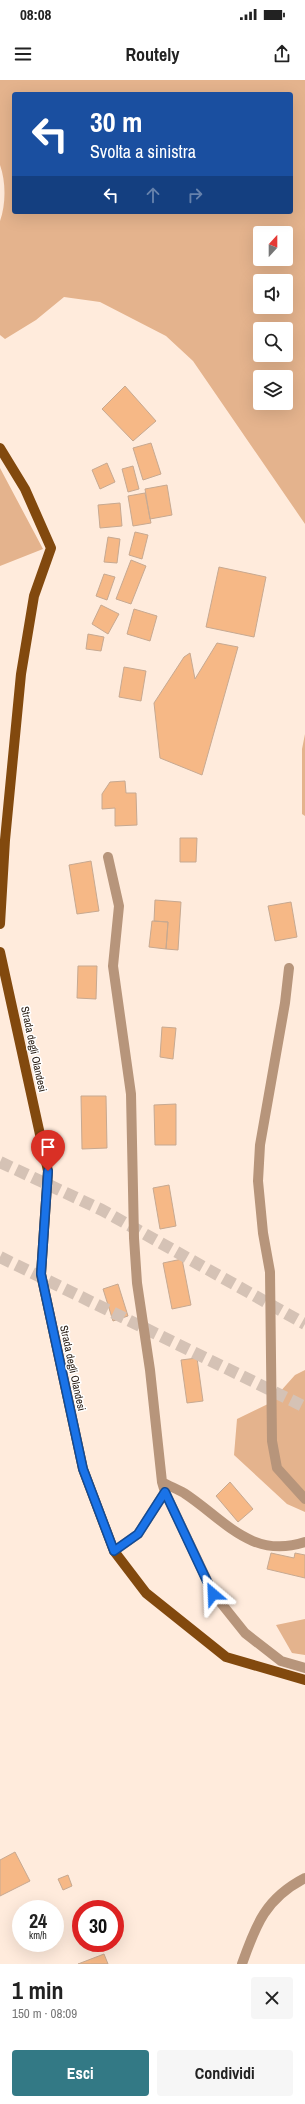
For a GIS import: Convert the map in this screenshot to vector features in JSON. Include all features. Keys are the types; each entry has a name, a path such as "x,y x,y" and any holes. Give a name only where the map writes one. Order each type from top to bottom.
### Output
{"main road":[{"path":"0,448 25,489 51,548 34,596 21,674 0,924"},
{"name":"Strada degli Olandesi","path":"0,952 48,1171 41,1274 83,1469 114,1551 146,1593 226,1657 305,1680"}],"street":[{"path":"108,857 119,906 113,966 131,1094 134,1238 137,1283 150,1370 162,1482 165,1492 213,1594 245,1633 281,1661 305,1668"},
{"path":"289,968 285,1003 260,1145 258,1181 263,1233 270,1272 272,1441 277,1468 305,1499"},
{"path":"162,1482 184,1493 230,1528 256,1544 278,1547 293,1546 305,1542"},
{"path":"114,1551 138,1534 165,1492"},
{"path":"242,1964 251,1938 268,1906 288,1887 305,1878"}],"shaded area":[{"path":"0,80 305,80 305,524 193,361 166,336 100,302 64,297 36,320 5,339 0,335 0,221 4,193 0,165"},
{"path":"0,468 43,549 0,566"},
{"path":"305,734 305,816 302,814 302,749"},
{"path":"305,1370 305,1512 287,1504 234,1455 237,1419 270,1403 295,1375"},
{"path":"305,1619 305,1655 292,1653 276,1625"}],"building":[{"path":"125,386 156,421 133,441 102,409"},
{"path":"151,443 161,474 143,480 133,448"},
{"path":"107,463 115,482 100,489 92,470"},
{"path":"133,466 139,489 128,492 122,469"},
{"path":"167,485 172,515 150,519 145,489"},
{"path":"145,493 151,523 133,526 128,496"},
{"path":"120,503 122,526 100,528 98,505"},
{"path":"135,532 148,535 142,559 129,555"},
{"path":"108,537 120,539 117,563 104,562"},
{"path":"131,560 146,566 131,604 116,599"},
{"path":"219,567 266,577 254,637 206,627"},
{"path":"104,574 115,577 107,600 96,596"},
{"path":"101,605 119,614 108,634 92,624"},
{"path":"134,609 157,616 150,641 127,634"},
{"path":"88,634 104,637 101,651 86,649"},
{"path":"217,643 238,647 202,775 160,758 154,703 184,657 190,653 195,679"},
{"path":"124,667 146,671 141,701 119,697"},
{"path":"125,781 126,793 136,793 137,825 115,826 115,808 102,809 102,794 110,782"},
{"path":"180,838 197,838 196,862 180,862"},
{"path":"91,861 99,911 77,914 69,865"},
{"path":"155,900 181,902 178,950 166,949 168,922 154,921"},
{"path":"291,902 297,937 275,941 268,906"},
{"path":"152,921 168,922 166,949 149,947"},
{"path":"78,966 97,966 96,999 77,998"},
{"path":"162,1027 176,1028 173,1059 160,1057"},
{"path":"81,1096 106,1096 107,1148 82,1149"},
{"path":"176,1104 176,1145 155,1145 154,1105"},
{"path":"169,1185 176,1226 160,1229 153,1188"},
{"path":"182,1259 191,1305 172,1309 163,1263"},
{"path":"118,1284 128,1316 113,1321 103,1289"},
{"path":"197,1358 203,1401 187,1403 181,1360"},
{"path":"230,1482 253,1509 238,1522 216,1496"},
{"path":"271,1553 294,1558 295,1553 305,1555 305,1578 267,1569"},
{"path":"15,1852 30,1881 0,1896 0,1860"},
{"path":"68,1875 72,1886 63,1890 58,1879"},
{"path":"104,1954 108,1964 78,1964"}],"tunnel":[{"path":"0,1162 102,1210 305,1324"},
{"path":"0,1257 305,1407"}],"route":[{"path":"48,1171 41,1274 83,1469 114,1551 138,1534 146,1519 165,1492 213,1594"}]}
